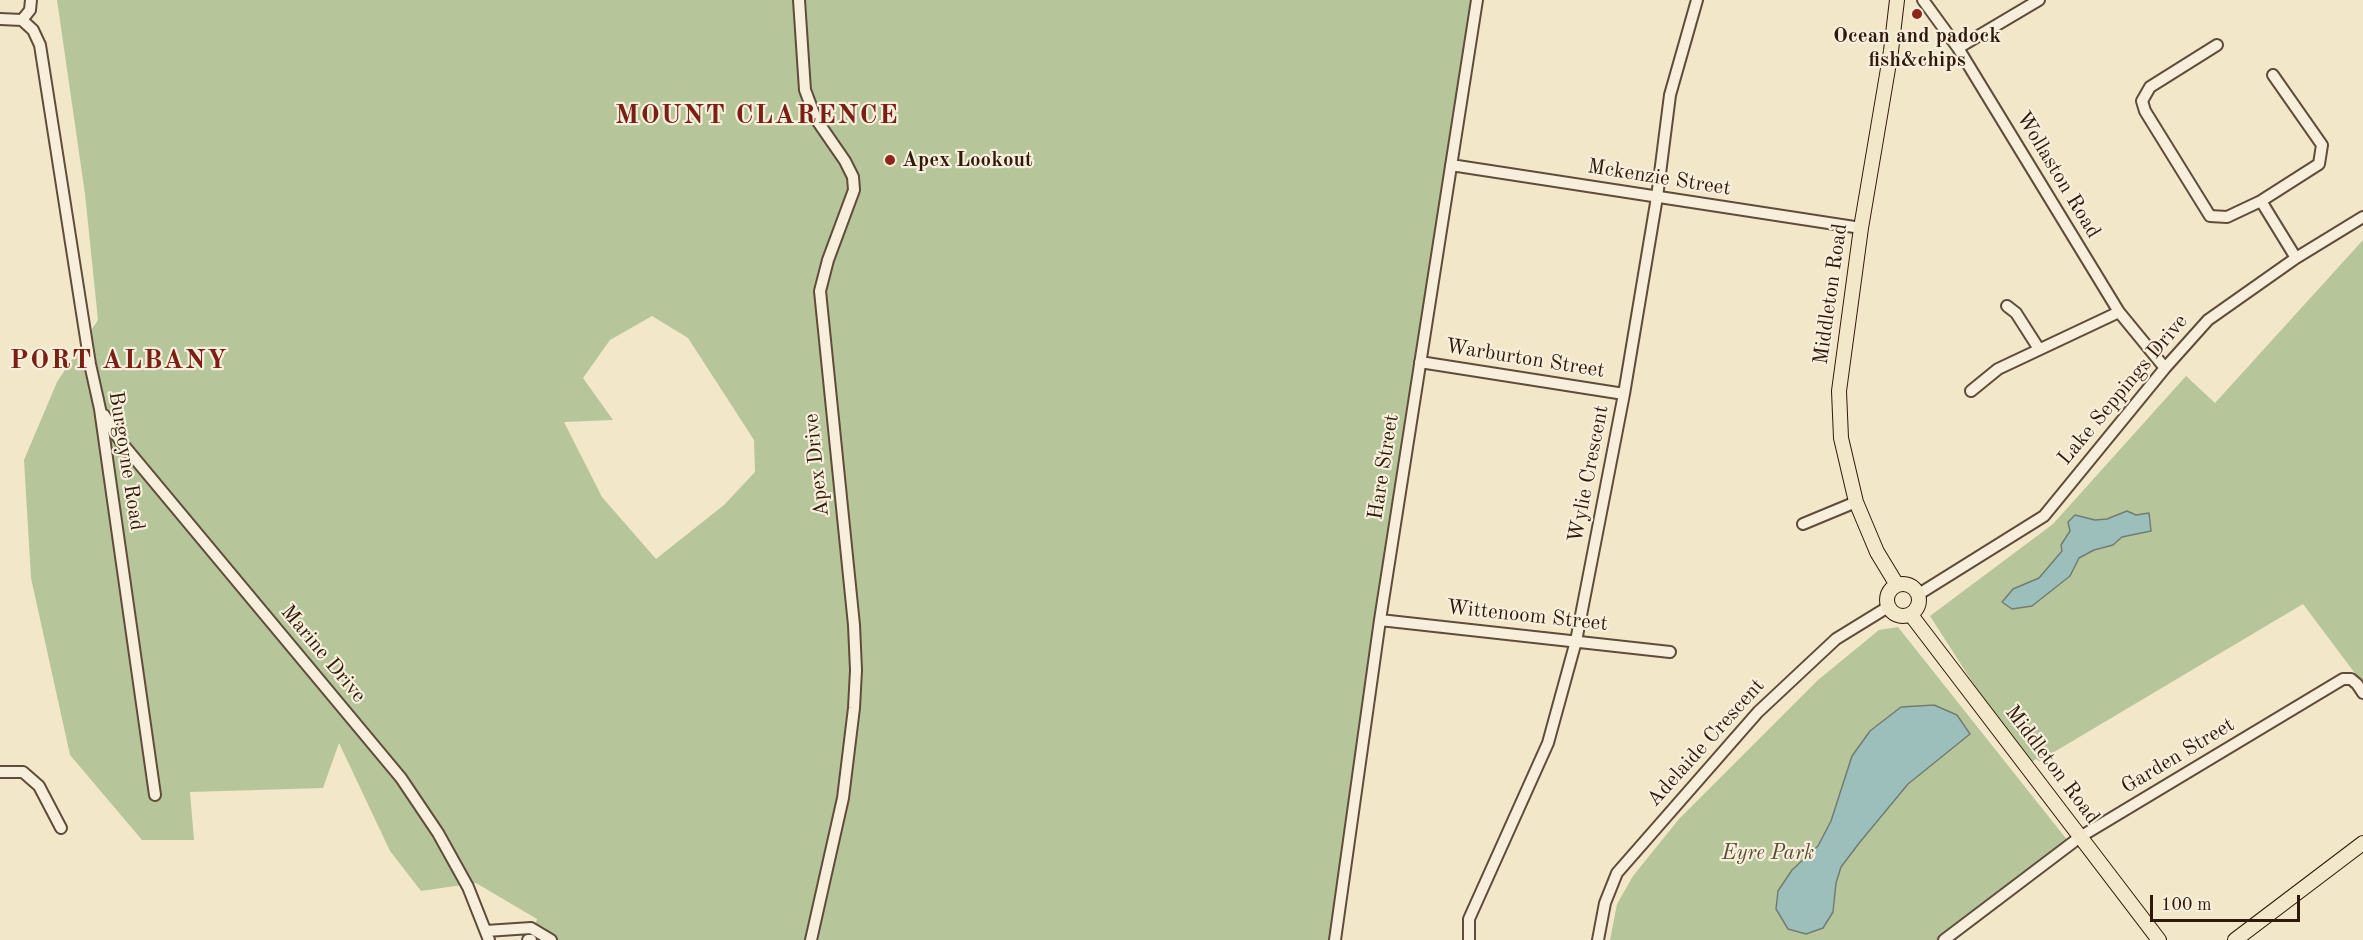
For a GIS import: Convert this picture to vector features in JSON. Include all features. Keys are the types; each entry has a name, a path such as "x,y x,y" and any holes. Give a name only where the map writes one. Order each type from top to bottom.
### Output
{"main road":[{"name":"Middleton Road","path":"1897,0 1891,51 1861,228 1839,391 1841,438 1856,502 1877,552 1897,585"},
{"path":"1897,585 1909,585 1918,594 1919,606 1911,615 1898,616 1888,607 1888,594 1897,585"},
{"name":"Middleton Road","path":"1911,615 2159,940"},
{"path":"2235,940 2363,843"}],"street":[{"path":"0,19 22,20 30,10 31,0"},
{"name":"Apex Drive","path":"799,0 805,90 816,119 853,177 854,190 828,260 820,291 854,625 856,670 854,708 849,759 840,811 811,940"},
{"name":"Hare Street","path":"1335,940 1380,620 1477,0"},
{"name":"Wylie Crescent","path":"1469,940 1469,919 1548,743 1576,641 1624,394 1657,197 1670,95 1697,0"},
{"name":"Wollaston Road","path":"1923,0 1958,48 2119,312 2165,368"},
{"path":"1958,48 2038,0"},
{"name":"Burgoyne Road","path":"22,20 33,30 40,45 90,364 100,409 155,795"},
{"path":"2217,45 2150,87 2142,101 2145,111 2210,216 2227,217 2260,201 2319,164 2322,145 2273,75"},
{"name":"Mckenzie Street","path":"1451,165 1861,228"},
{"path":"2260,201 2296,258"},
{"name":"Lake Seppings Drive","path":"1918,594 2044,516 2165,368 2208,320 2296,258 2363,217"},
{"path":"2007,306 2016,313 2039,349"},
{"path":"1971,391 1998,369 2119,312"},
{"name":"Warburton Street","path":"1420,362 1624,394"},
{"name":"Marine Drive","path":"100,409 121,442 401,778 438,833 468,887 488,936"},
{"path":"1803,524 1856,502"},
{"name":"Adelaide Crescent","path":"1598,940 1605,903 1617,873 1758,712 1836,639 1888,607"},
{"name":"Wittenoom Street","path":"1380,620 1670,652"},
{"name":"Garden Street","path":"1944,940 2080,837 2343,679 2351,679 2363,693"},
{"path":"0,772 23,772 39,786 61,828"},
{"path":"488,936 531,928 551,940"}],"green space":[{"path":"57,0 1477,0 1335,940 530,940 537,919 476,883 421,891 390,851 339,743 323,788 190,792 194,840 142,840 70,755 31,578 24,460 57,382 98,320 85,194","holes":["652,316 688,338 754,440 755,472 724,505 656,559 602,497 564,422 613,420 583,378 610,340"]},
{"path":"2363,240 2363,684 2303,604 2039,761 2036,759 2026,766 1930,616 2053,524 2186,376 2215,403"},
{"name":"Eyre Park","path":"1898,627 2068,841 1937,940 1610,940 1617,904 1633,876 1679,819 1818,680 1879,630"}],"water":[{"path":"2127,511 2136,515 2149,513 2151,531 2122,537 2113,545 2094,550 2079,558 2070,576 2032,606 2012,609 2002,602 2013,589 2039,578 2062,551 2061,545 2070,531 2068,522 2075,515 2095,520 2107,519"},
{"path":"1934,705 1957,715 1970,734 1908,784 1841,867 1836,883 1833,912 1823,928 1806,934 1788,929 1776,909 1778,891 1792,870 1818,846 1831,821 1852,756 1870,731 1901,707"}],"place":[{"name":"Ocean and padock fish&chips","path":"1917,14"},
{"name":"Apex Lookout","path":"890,160"}],"district":[{"name":"MOUNT CLARENCE","path":"757,116"},
{"name":"PORT ALBANY","path":"119,361"}]}
